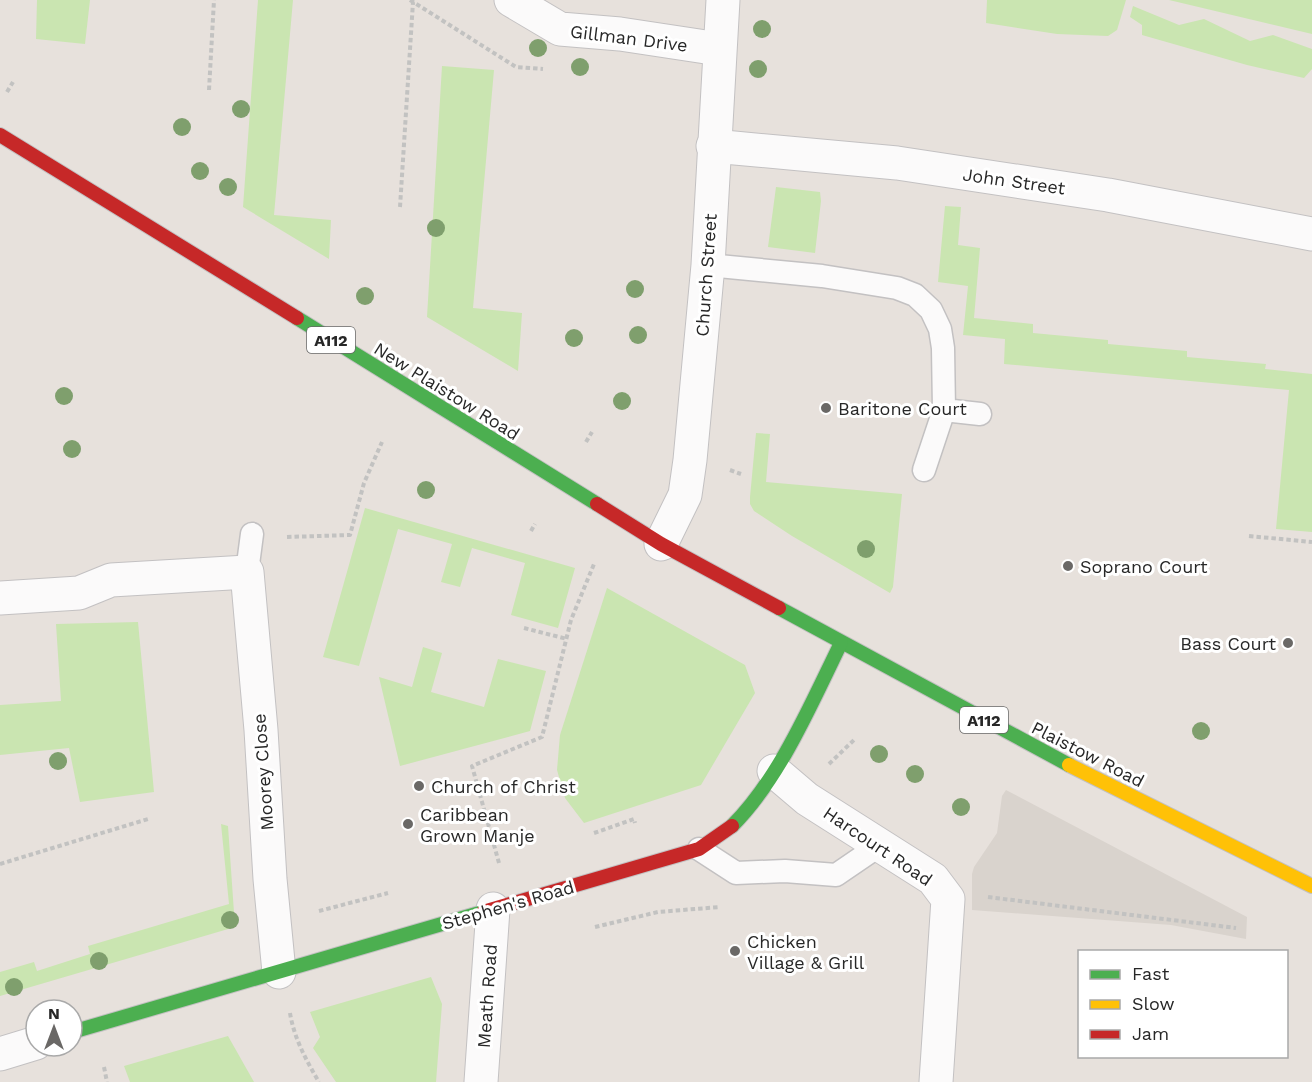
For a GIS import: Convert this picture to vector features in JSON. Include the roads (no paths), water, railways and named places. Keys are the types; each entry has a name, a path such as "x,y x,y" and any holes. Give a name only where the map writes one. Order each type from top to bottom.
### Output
{"main road":[{"name":"New Plaistow Road","path":"0,135 661,544"},
{"name":"Plaistow Road","path":"661,544 1064,764 1312,886"},
{"name":"Stephen's Road","path":"84,1029 699,849 729,829 745,813 774,771 814,700 841,643"}],"street":[{"name":"Gillman Drive","path":"511,0 560,29 620,34 719,50"},
{"name":"Church Street","path":"661,544 685,495 692,448 708,265 723,0"},
{"name":"John Street","path":"713,147 897,163 1108,195 1312,234"},
{"path":"0,598 79,593 111,580 247,572"},
{"name":"Moorey Close","path":"247,572 279,972"},
{"name":"Harcourt Road","path":"774,771 807,799 933,879 948,899 936,1082"},
{"name":"Meath Road","path":"481,1082 493,909"},
{"path":"0,1053 24,1046"}],"lane":[{"path":"708,265 822,276 897,288 915,295 931,310 940,328 944,348 944,410 924,470"},
{"path":"944,410 980,414"},
{"name":"Moorey Close","path":"247,572 251,536"},
{"path":"699,849 736,873 785,871 836,875 880,845"}],"place":[{"name":"Baritone Court","path":"826,408"},
{"name":"Soprano Court","path":"1068,566"},
{"name":"Bass Court","path":"1288,643"},
{"name":"Church of Christ","path":"419,786"},
{"name":"Caribbean Grown Manje","path":"408,824"},
{"name":"Chicken Village & Grill","path":"735,951"}]}
